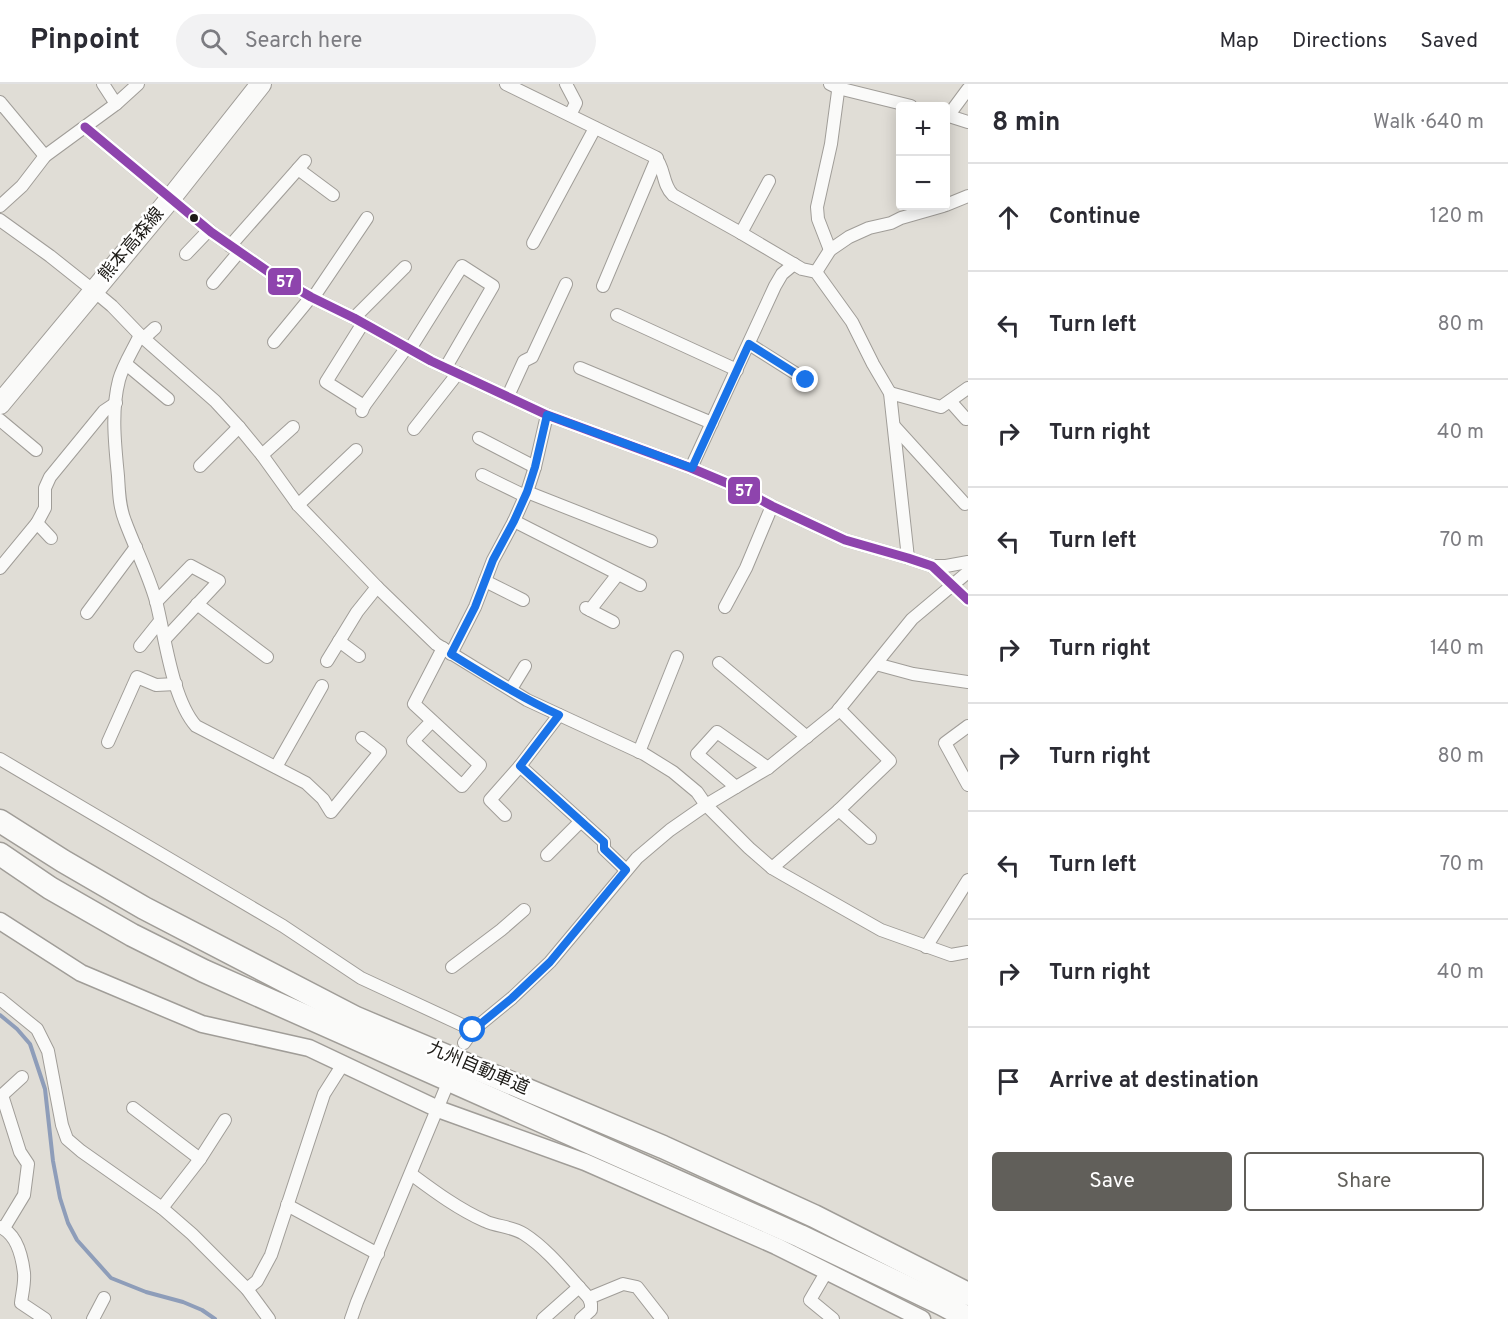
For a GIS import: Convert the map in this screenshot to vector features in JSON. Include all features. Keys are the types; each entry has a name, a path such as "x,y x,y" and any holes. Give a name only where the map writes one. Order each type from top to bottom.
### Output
{"highway":[{"name":"九州自動車道","path":"0,821 144,908 356,1018 674,1152 814,1216 968,1294"},
{"name":"九州自動車道","path":"0,854 50,888 132,935 204,971 800,1236 968,1318"}],"main road":[{"name":"熊本高森線","path":"0,404 171,198 261,84"}],"street":[{"path":"103,84 116,104"},
{"path":"0,206 22,186 45,156 116,104 138,84"},
{"path":"506,84 657,158 667,188 671,193 802,269 816,272 852,322 890,393 908,558"},
{"path":"566,84 576,104 570,115"},
{"path":"830,250 818,219 817,207 831,144 836,85 897,102"},
{"path":"950,112 968,89"},
{"path":"0,102 45,156"},
{"path":"950,117 968,122"},
{"path":"85,127 209,230 273,275 458,373 547,415 692,468 741,489 845,540 932,566 968,562"},
{"path":"533,243 595,128"},
{"path":"603,286 657,158"},
{"path":"213,283 234,249 301,165 333,195"},
{"path":"741,233 769,181"},
{"path":"950,203 968,196"},
{"path":"816,272 830,250 849,237 869,228 927,210"},
{"path":"274,342 312,297 367,218"},
{"path":"0,220 94,291 215,401 262,455 298,505 436,644 527,700 639,752 673,772 697,792 706,805 772,868 881,930 951,955 968,952"},
{"path":"186,254 209,230"},
{"path":"692,468 778,280 794,264"},
{"path":"405,267 359,320 326,382 363,408 408,348 462,266 493,286 446,367"},
{"path":"508,396 524,360 532,357 566,284"},
{"path":"617,315 737,370"},
{"path":"155,328 142,337 119,379 115,428 120,504 148,574 176,684 188,717 196,726 306,783 323,799 331,812 380,752 362,738"},
{"path":"749,344 806,380"},
{"path":"126,364 168,399"},
{"path":"580,368 712,423"},
{"path":"414,429 458,373"},
{"path":"890,393 941,407 968,388"},
{"path":"950,401 966,419"},
{"path":"0,568 37,523 45,508 45,488 50,477 104,411 116,403"},
{"path":"432,722 414,741 462,786 480,765 414,704 475,607 493,560 526,494 547,415"},
{"path":"0,420 36,450"},
{"path":"894,426 965,504"},
{"path":"200,466 239,427"},
{"path":"262,455 293,427"},
{"path":"478,438 535,467"},
{"path":"298,505 356,450"},
{"path":"482,475 650,543"},
{"path":"725,607 746,567 772,506"},
{"path":"514,521 640,585"},
{"path":"37,523 51,537"},
{"path":"87,613 136,547"},
{"path":"156,602 191,566 219,581 165,639"},
{"path":"932,566 968,600"},
{"path":"464,1043 473,1030 512,998 550,962 637,858 670,830 706,805 768,768 807,737 839,709 912,619 968,572"},
{"path":"613,622 588,609 618,574"},
{"path":"485,581 524,600"},
{"path":"327,661 357,612 377,587"},
{"path":"197,604 267,657"},
{"path":"140,646 160,621"},
{"path":"339,641 359,656"},
{"path":"639,752 677,657"},
{"path":"719,663 807,737"},
{"path":"876,664 913,674 968,682"},
{"path":"511,689 525,666"},
{"path":"108,742 137,677 156,685 176,684"},
{"path":"276,767 322,686"},
{"path":"772,868 891,761 839,709"},
{"path":"505,815 490,800 520,766 559,715"},
{"path":"968,726 945,743 964,771 968,785"},
{"path":"736,788 697,754 717,732 768,768"},
{"path":"0,759 283,926 361,978 473,1030"},
{"path":"520,766 604,842 604,849 626,870"},
{"path":"839,810 870,838"},
{"path":"547,855 581,821"},
{"path":"926,946 968,880"},
{"path":"452,967 524,910"},
{"path":"0,921 81,973 202,1024 309,1048 438,1109 585,1162 765,1242 922,1319"},
{"path":"0,999 37,1029 48,1051 62,1125 67,1139 162,1208 192,1234 247,1289 269,1319"},
{"path":"247,1289 257,1281 271,1255 324,1094 343,1064"},
{"path":"22,1077 1,1096 20,1152 28,1164 24,1195 2,1228 10,1233 18,1246 25,1275 21,1303 45,1319"},
{"path":"351,1319 445,1090"},
{"path":"134,1108 200,1159"},
{"path":"162,1208 200,1159 225,1120"},
{"path":"411,1174 469,1213 487,1222 518,1230 527,1236 554,1260 589,1298 591,1311 581,1319"},
{"path":"287,1205 378,1254"},
{"path":"827,1272 810,1300 833,1319"},
{"path":"589,1298 623,1284 637,1287 662,1319"},
{"path":"543,1319 579,1287"},
{"path":"93,1319 104,1298"}],"waterway":[{"path":"0,1015 30,1044 45,1089 53,1161 60,1198 68,1223 77,1240 111,1278 146,1292 183,1302 202,1310 215,1319"}],"transit line":[{"name":"57","path":"85,127 211,232 273,275 311,297 431,361 547,415 691,468 741,489 845,540 932,566 968,600"}],"route":[{"path":"473,1030 512,998 550,962 626,870 604,849 604,842 520,766 559,715 527,700 451,654 475,607 493,560 527,492 547,415 692,468 749,344 806,380"}]}
